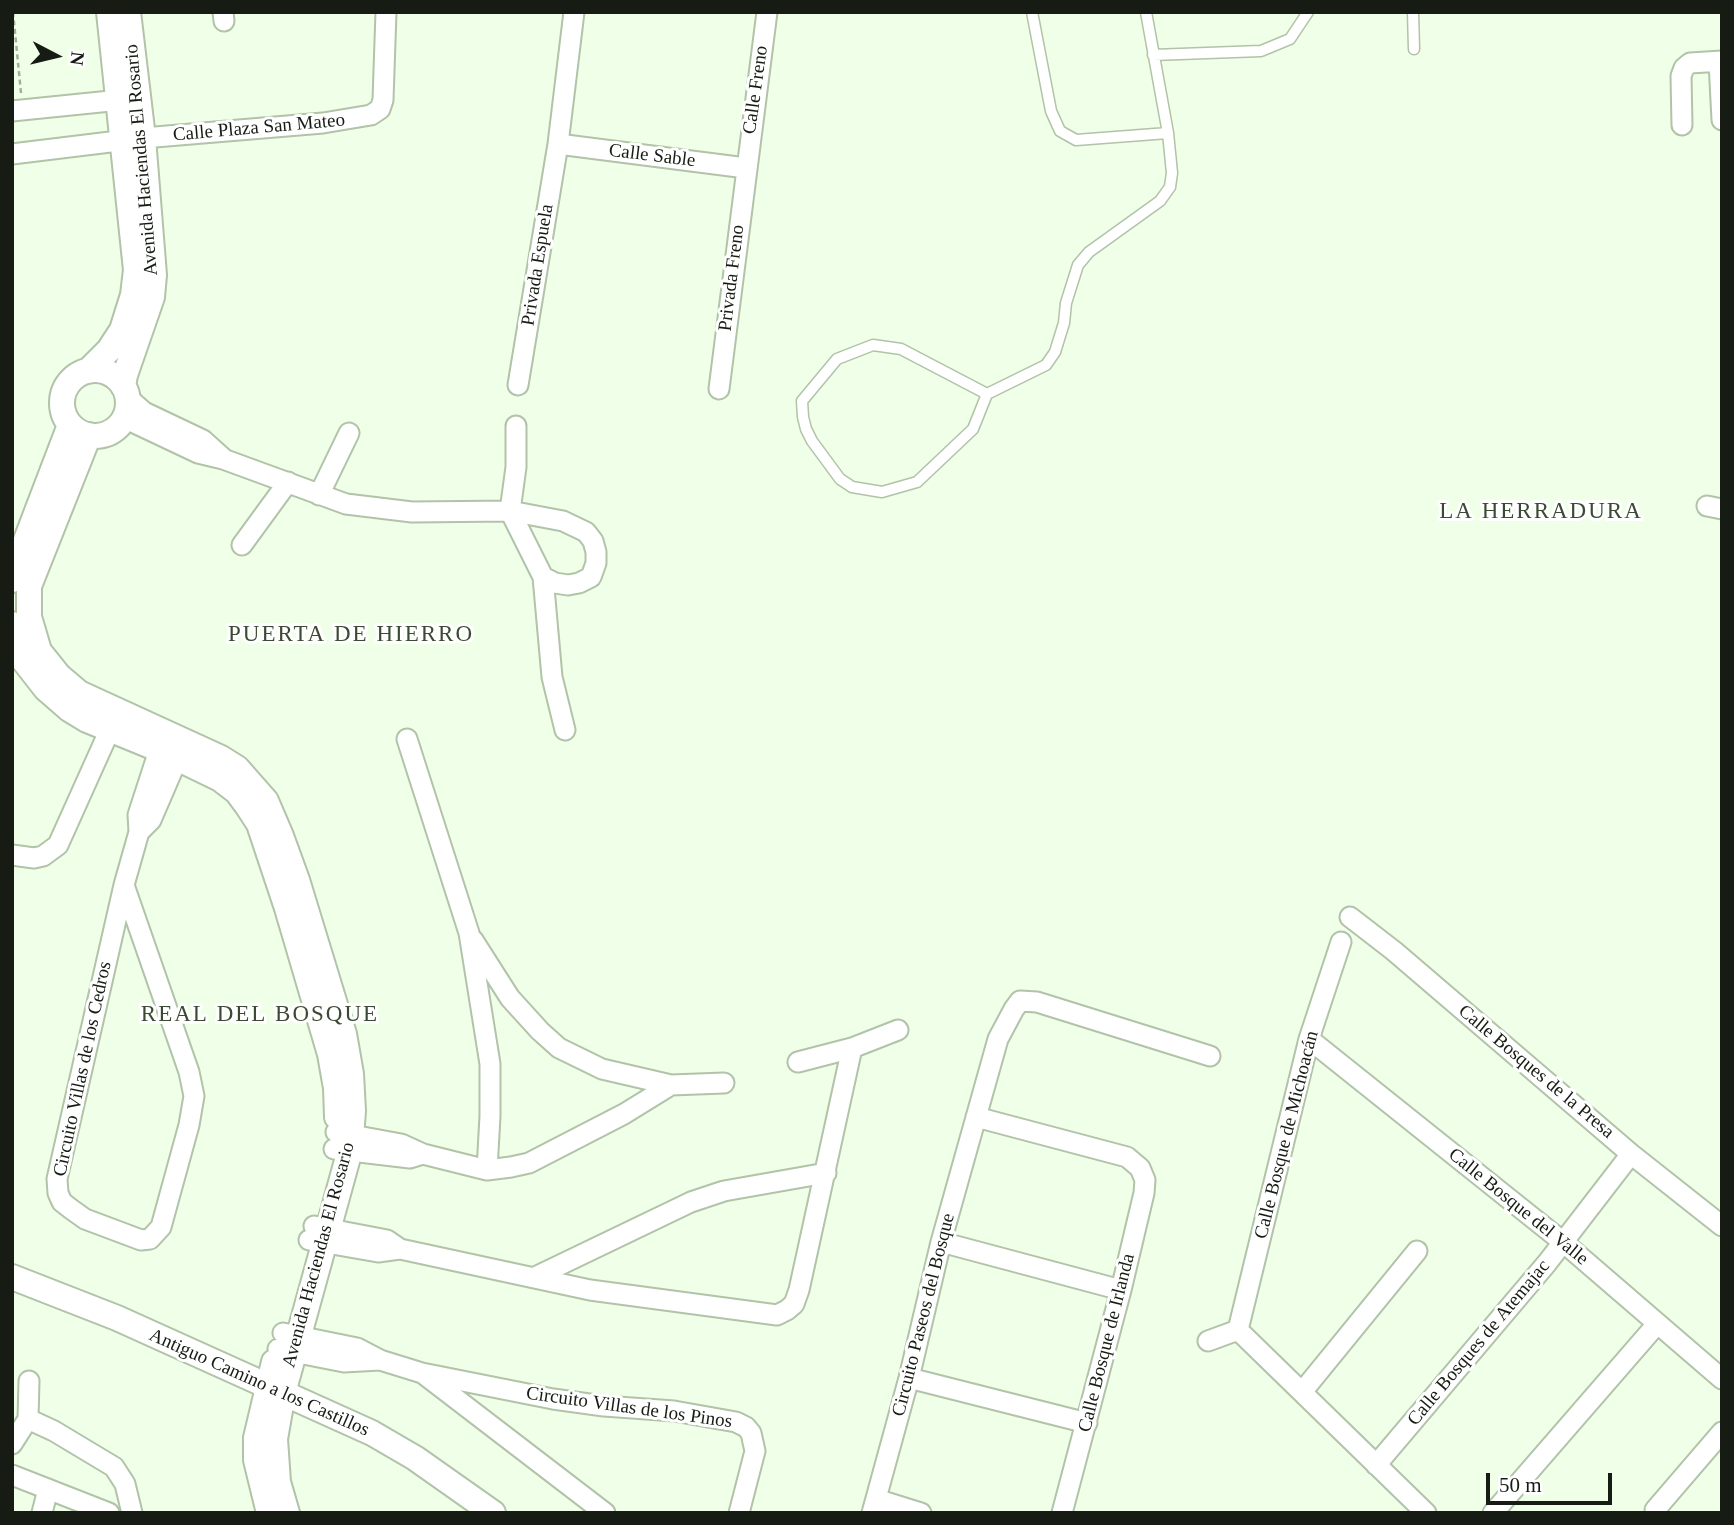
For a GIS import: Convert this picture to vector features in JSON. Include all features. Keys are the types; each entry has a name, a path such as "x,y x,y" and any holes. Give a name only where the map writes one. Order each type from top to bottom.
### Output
{"street":[{"name":"Avenida Haciendas El Rosario","path":"110,12 129,99"},
{"name":"Avenida Haciendas El Rosario","path":"125,401 125,375 152,297 154,275 133,140 129,99 128,12"},
{"name":"Calle Plaza San Mateo","path":"12,154 323,123 371,115 380,109 383,100 386,12"},
{"name":"Privada Espuela","path":"518,385 558,144 574,12"},
{"name":"Calle Freno","path":"746,168 766,12"},
{"path":"1682,125 1681,76 1690,63 1721,61 1722,120"},
{"path":"18,110 129,99"},
{"name":"Avenida Haciendas El Rosario","path":"88,371 109,351 122,330 133,295 136,270 133,140"},
{"name":"Calle Sable","path":"558,144 746,168"},
{"name":"Privada Freno","path":"719,388 746,168"},
{"path":"125,401 118,426 99,436 79,430 64,415 62,404 64,392 78,375 88,371 108,373 125,401 198,453 223,459 318,495 346,504 411,512 510,511 564,521 586,533 593,541 596,563 591,577 568,585 543,577"},
{"path":"516,426 516,467 510,511 543,577 552,677 565,730"},
{"name":"Avenida Haciendas El Rosario","path":"79,430 29,586 21,643 114,721 171,746 237,768 265,801 297,880 344,1034 353,1091 343,1141 275,1390 256,1438 256,1460 271,1497 287,1513"},
{"path":"12,580 18,561 79,430"},
{"path":"318,495 349,433"},
{"path":"242,545 288,482"},
{"path":"12,855 34,858 43,856 58,845 114,721"},
{"path":"407,738 468,933 490,1064 486,1170"},
{"name":"Circuito Villas de los Cedros","path":"124,885 189,1072 194,1096 189,1125 161,1227 150,1239 141,1240 85,1219 71,1209 62,1202 57,1179 124,885 139,832 138,815 171,746"},
{"name":"Calle Bosques de la Presa","path":"1350,917 1394,951 1631,1154 1722,1226"},
{"path":"468,933 510,998 559,1048 602,1069 671,1085 724,1083"},
{"name":"Calle Bosque de Michoacán","path":"1238,1330 1309,1040 1341,942"},
{"name":"Circuito Paseos del Bosque","path":"874,1506 909,1378 941,1242 998,1039 1020,1001 1037,1002 1210,1056"},
{"path":"798,1062 852,1048 898,1030"},
{"name":"Calle Bosque del Valle","path":"1309,1040 1563,1242 1722,1379"},
{"path":"319,1235 378,1252 400,1249 604,1292 777,1315 794,1304 799,1290 852,1048"},
{"path":"343,1141 410,1158 423,1154 486,1170 529,1163 624,1114 671,1085"},
{"name":"Calle Bosque de Irlanda","path":"976,1118 1127,1157 1135,1162 1143,1173 1144,1193 1121,1290 1062,1513"},
{"name":"Calle Bosques de Atemajac","path":"1376,1465 1563,1242 1631,1154"},
{"path":"535,1277 644,1223 702,1198 734,1188 826,1172"},
{"path":"941,1242 1121,1290"},
{"path":"1302,1392 1417,1251"},
{"name":"Antiguo Camino a los Castillos","path":"12,1277 117,1318 396,1447 493,1513"},
{"path":"1493,1513 1657,1324"},
{"path":"1208,1341 1238,1330 1426,1513"},
{"name":"Circuito Villas de los Pinos","path":"288,1343 357,1348 380,1360 422,1373 604,1406 683,1412 736,1422 751,1433 755,1451 739,1513"},
{"name":"Circuito Villas de los Pinos","path":"422,1373 605,1513"},
{"path":"909,1378 1087,1423"},
{"path":"12,1444 27,1419 29,1381"},
{"path":"27,1419 54,1431 114,1467 125,1484 132,1513"},
{"path":"1655,1510 1722,1432"},
{"path":"12,1475 109,1513"},
{"path":"43,1513 48,1489"},
{"path":"874,1506 921,1513"}],"lane":[{"path":"1032,12 1051,111 1060,131 1076,140 1168,133"},
{"path":"987,394 901,349 873,345 837,359 802,401 803,417 812,441 840,479 852,487 882,492 917,482 973,429 987,394 1046,365 1055,352 1064,323 1066,303 1079,265 1090,252 1160,201 1170,187 1172,173 1168,133 1146,12"},
{"path":"1153,55 1261,51 1290,39 1308,12"},
{"path":"1413,12 1414,49"}],"path":[{"path":"13,12 18,110"}],"district":[{"name":"LA HERRADURA","path":"1541,512"},
{"name":"PUERTA DE HIERRO","path":"351,635"},
{"name":"REAL DEL BOSQUE","path":"260,1015"}]}
